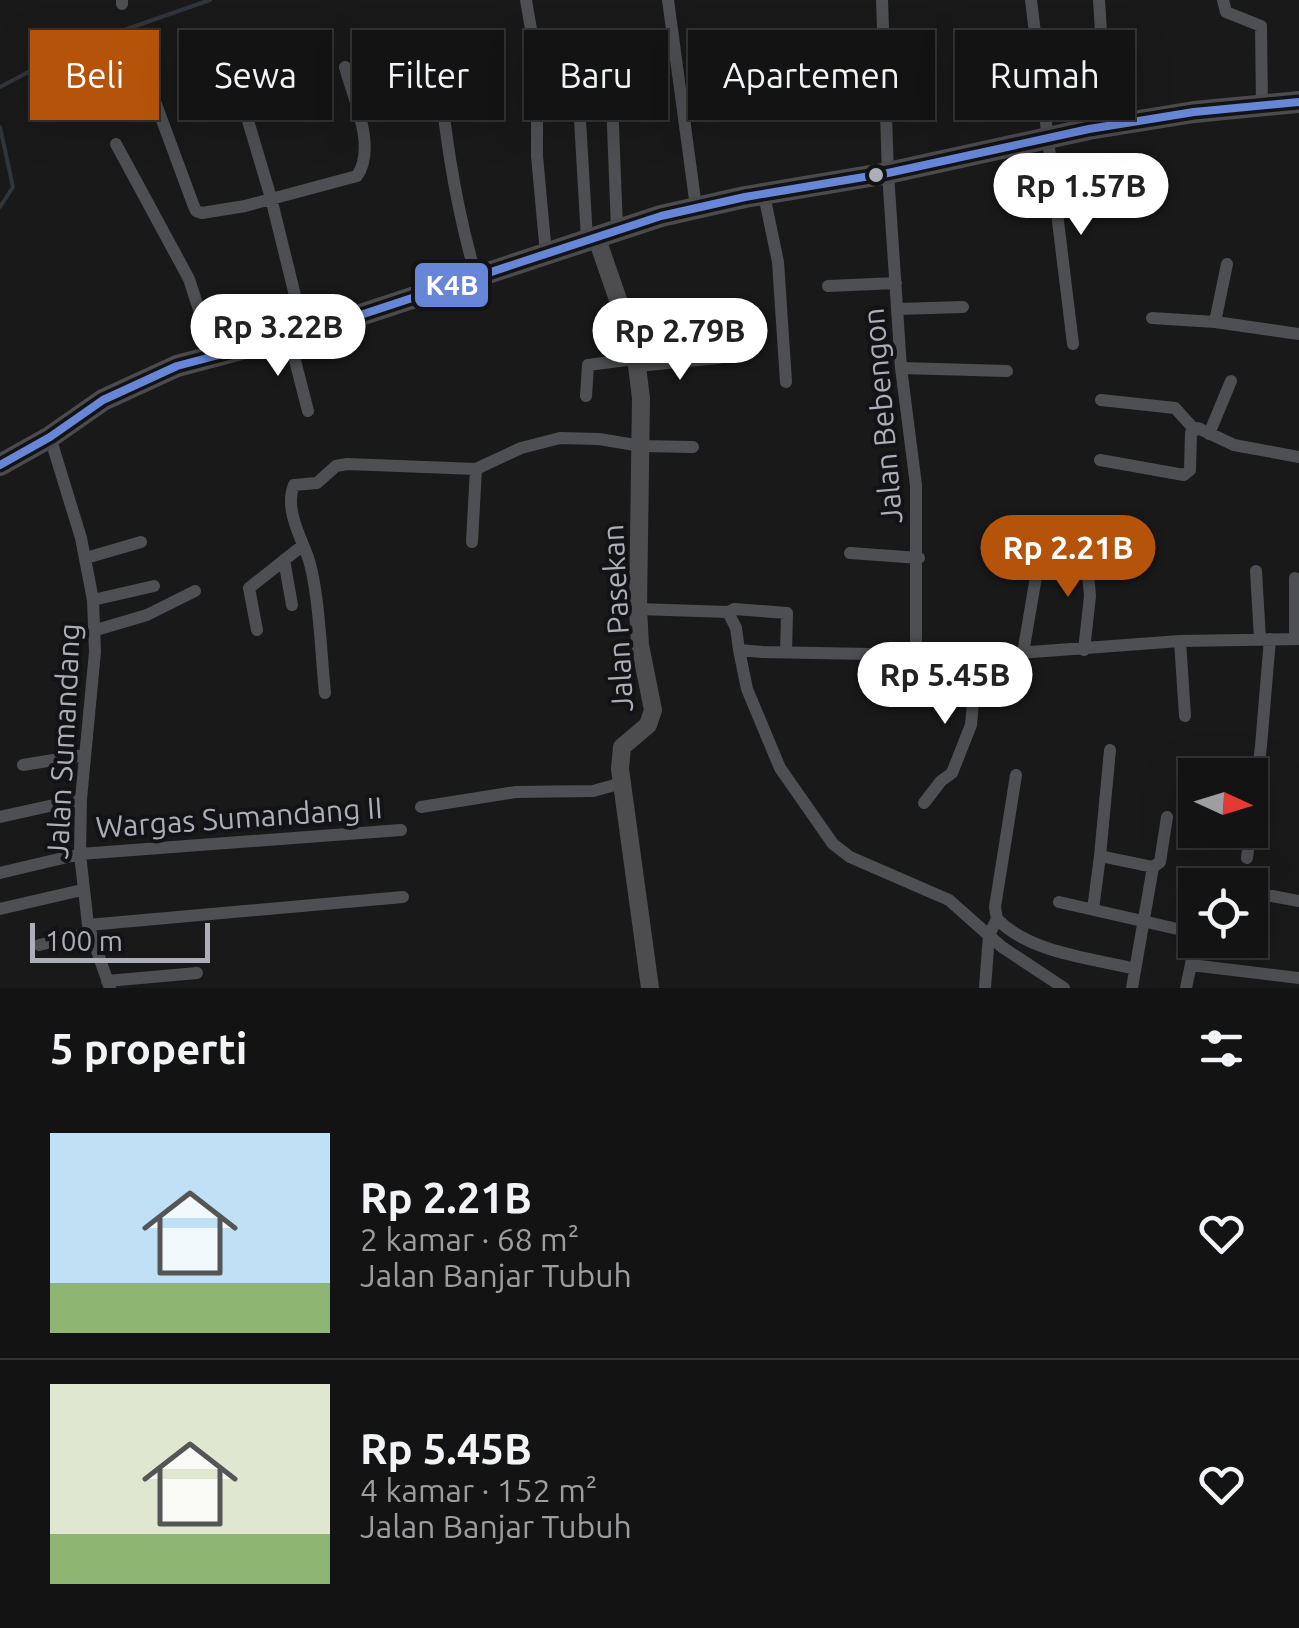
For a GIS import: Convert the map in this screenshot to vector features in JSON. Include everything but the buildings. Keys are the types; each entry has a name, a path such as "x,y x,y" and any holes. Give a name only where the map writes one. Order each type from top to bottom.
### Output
{"highway":[{"path":"0,465 129,386 177,366 297,334 600,234 696,207 888,173 1107,126 1194,112 1299,102"}],"street":[{"path":"526,0 537,64 538,172 546,254"},
{"path":"668,0 696,207"},
{"name":"Jalan Bebengon","path":"881,30 882,0"},
{"path":"1032,0 1073,344"},
{"path":"1099,0 1107,126"},
{"path":"1222,0 1226,12 1261,26 1262,106"},
{"path":"159,112 196,212 245,206 349,180 364,167 367,151 346,67"},
{"path":"248,120 271,198 308,411"},
{"path":"446,120 456,200 476,276"},
{"path":"582,120 600,234"},
{"path":"600,234 609,120"},
{"name":"Jalan Bebengon","path":"885,120 902,368 916,485 916,654"},
{"path":"116,144 189,279 214,356"},
{"path":"764,194 778,262 786,382"},
{"name":"Jalan Pasekan","path":"600,234 636,363 641,442 638,609 640,645 653,710 648,725 622,747 622,783 650,988"},
{"path":"1215,322 1227,264"},
{"path":"828,286 896,282"},
{"path":"898,309 963,306"},
{"path":"1152,318 1299,334"},
{"path":"586,396 588,366 719,358"},
{"path":"902,368 1007,370"},
{"path":"1209,434 1231,381"},
{"path":"1101,400 1175,408 1194,429"},
{"path":"1194,429 1203,429 1234,445 1299,457"},
{"path":"1100,460 1184,475 1190,470 1188,451 1194,429"},
{"name":"Jalan Sumandang","path":"50,437 79,531 93,600 96,630 84,755 80,854 89,929 109,984"},
{"path":"325,693 313,588 296,535 292,486 320,482 336,466 476,469 521,448 560,438 693,447"},
{"path":"472,542 476,469"},
{"path":"86,558 141,542"},
{"path":"257,630 249,588 302,546"},
{"path":"1084,650 1090,596 1086,550"},
{"path":"850,553 918,558"},
{"path":"284,560 292,605"},
{"path":"1022,653 1037,571 1088,566"},
{"path":"1247,858 1262,746 1265,639 1256,571"},
{"path":"739,650 977,656 1180,642 1297,639 1295,578"},
{"path":"93,600 154,586"},
{"path":"96,630 147,616 195,591"},
{"path":"638,609 787,613 786,652"},
{"path":"728,612 736,628 747,689 780,768 821,830 850,858 948,900 989,935 1064,988"},
{"path":"1180,642 1186,716"},
{"path":"924,803 952,773 970,725 977,656"},
{"path":"1093,909 1110,750"},
{"path":"23,765 84,755"},
{"path":"986,988 989,935 997,919 994,907 1016,775"},
{"path":"421,807 516,792 592,791 622,783"},
{"path":"0,816 81,799"},
{"path":"1132,988 1153,867 1160,862 1167,818"},
{"name":"Wargas Sumandang II","path":"0,873 80,854 401,830"},
{"path":"1100,856 1153,867"},
{"path":"0,909 82,890"},
{"path":"1272,896 1299,901"},
{"path":"40,944 89,929 404,897"},
{"path":"1059,902 1178,928"},
{"path":"997,919 1027,938 1063,952 1135,969"},
{"path":"1186,988 1193,958"},
{"path":"1192,965 1299,978"},
{"path":"109,984 197,973"}],"waterway":[{"path":"0,87 78,46 210,0"},
{"path":"0,127 13,187 0,207"}],"transit line":[{"name":"K4B","path":"0,465 50,437 103,400 177,366 324,327 661,216 745,197 888,173 1089,129 1194,112 1299,102"}]}
